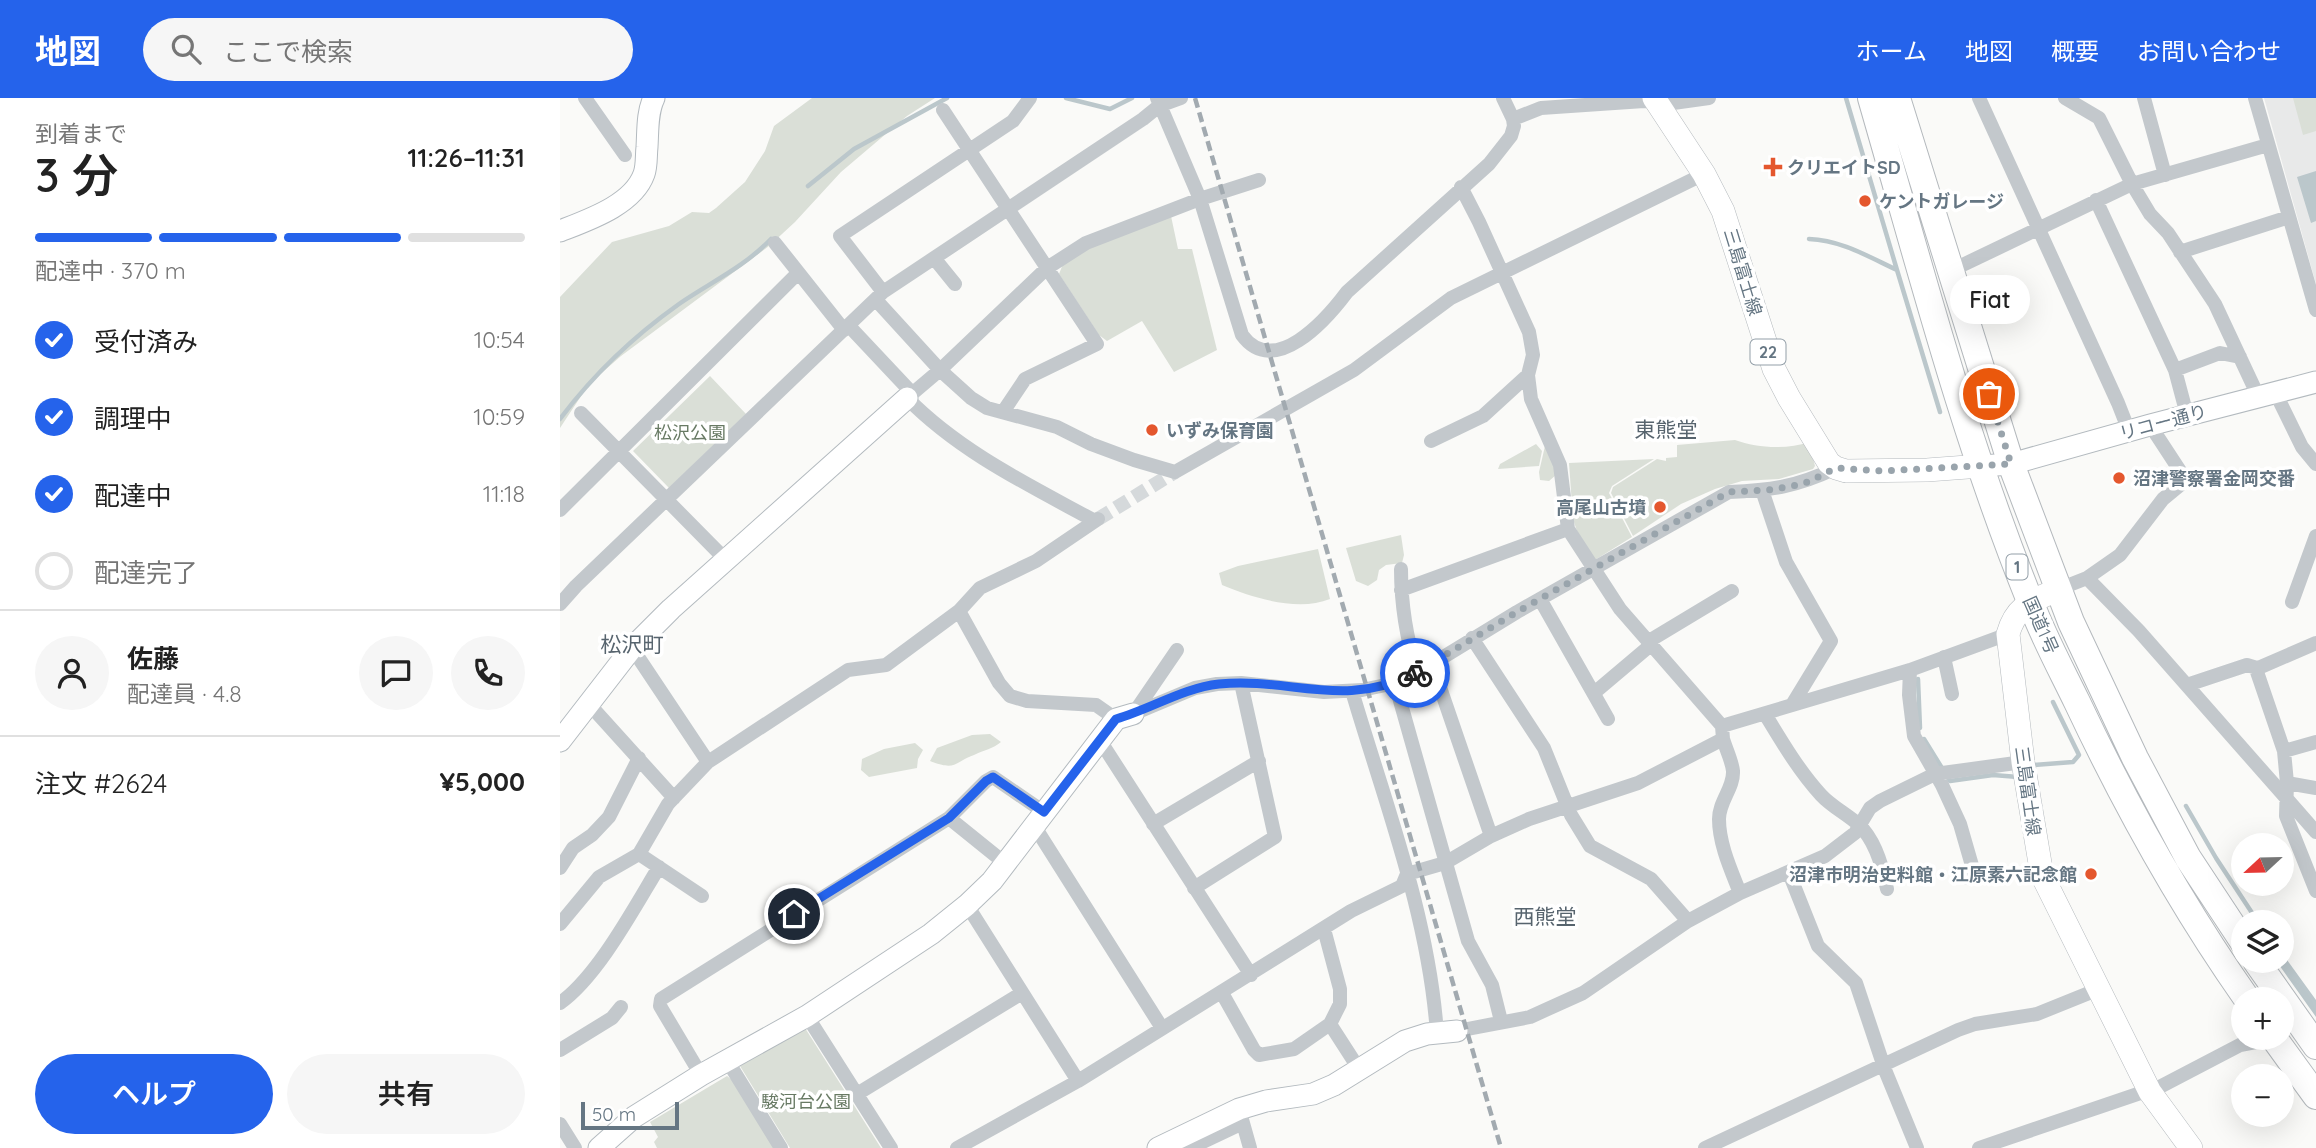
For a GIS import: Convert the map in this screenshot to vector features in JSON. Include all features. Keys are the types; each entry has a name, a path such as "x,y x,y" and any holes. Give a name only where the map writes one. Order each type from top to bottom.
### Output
{"highway":[{"name":"国道1号","path":"1871,98 1945,355 2030,603 2109,769 2164,871 2239,987"},
{"name":"国道1号","path":"1897,98 2011,464 2071,622 2135,758 2188,858 2231,923"},
{"path":"2264,973 2307,1036"},
{"path":"2283,1050 2316,1096"}],"main road":[{"name":"三島富士線","path":"1655,100 1704,174 1729,226 1774,369 1821,452 1836,468"},
{"path":"1836,468 1883,471 1981,466"},
{"path":"2008,635 2012,618 2030,603 2059,589"},
{"name":"三島富士線","path":"2008,635 2023,762 2042,875 2149,1091 2183,1144"}],"street":[{"path":"585,98 625,155"},
{"path":"561,227 619,203 631,194 644,174 654,98"},
{"path":"1030,98 1013,121 840,236 879,296 940,370 971,398 987,408 1057,427 1091,444 1175,472 1345,375 1451,298 1704,174"},
{"path":"560,604 879,296 1143,119 1158,102 1181,98"},
{"path":"1158,102 1200,199 1242,335 1249,345 1260,351 1293,344 1305,336 1328,317 1347,292 1489,164 1504,147 1514,127 1503,98"},
{"path":"1513,119 1541,108 1655,100 1673,103 1709,98"},
{"path":"1979,98 2129,431"},
{"path":"2064,98 2099,118 2150,214 2168,233 2215,304 2240,357 2316,464"},
{"path":"2144,98 2165,174"},
{"path":"2255,98 2316,310"},
{"path":"943,110 1097,344 1025,379 1003,412"},
{"path":"1950,271 2132,184 2267,145"},
{"path":"560,741 632,648 725,559 940,370 1047,268 1086,243 1200,199 1259,180"},
{"path":"1461,187 1529,331 1533,355 1528,375 1531,399 1560,465 1568,529 1619,609 1651,643 1723,733 1733,773 1730,786 1720,805 1718,821 1723,847 1740,893"},
{"path":"2096,200 2175,370 2187,415"},
{"path":"2180,252 2289,217"},
{"path":"560,924 599,877 639,854 668,804 708,762 848,670 886,664 959,611 980,588 1036,561 1097,520 990,464 953,438 909,396 798,273 775,243"},
{"path":"934,258 955,284"},
{"path":"560,510 798,273"},
{"path":"2175,370 2220,354 2240,357"},
{"path":"1430,440 1483,416 1528,375"},
{"name":"リコー通り","path":"1981,466 2011,464 2316,382"},
{"path":"581,413 725,559"},
{"path":"2059,589 2087,578 2120,555 2163,499 2186,480 2150,425"},
{"path":"959,611 999,683 1010,696 1036,701 1096,705 1125,716 1195,688 1241,683 1324,692 1352,691 1395,683 1417,672 1729,492 1762,491 1808,482 1836,468"},
{"path":"1762,491 1786,562 1831,641 1793,705"},
{"path":"1401,590 1568,529"},
{"path":"2292,602 2311,565 2316,536"},
{"path":"1401,569 1405,633 1417,672"},
{"path":"2087,578 2287,790 2316,832"},
{"path":"560,592 576,586"},
{"path":"1594,693 1651,643 1732,591"},
{"path":"1540,599 1608,719"},
{"path":"1407,874 1445,863 1491,836 1567,806 1637,783 1723,733 1765,714 1910,670 2008,635"},
{"path":"1472,638 1544,748 1567,806 1590,846 1651,879 1688,920"},
{"path":"2187,685 2247,665 2257,668 2316,643"},
{"path":"632,648 708,762"},
{"path":"609,1144 634,1117 701,1075 807,1016 931,934 967,905 1006,864 1101,741 1125,716 1177,650"},
{"path":"1944,657 1952,694"},
{"path":"1432,664 1491,836"},
{"path":"2257,668 2284,751 2286,817 2316,891"},
{"path":"1910,670 1909,695 1913,736 1965,836 1973,869 1966,878"},
{"path":"1194,888 1275,837 1241,683"},
{"path":"1395,683 1468,941 1492,985 1501,1021"},
{"path":"1352,691 1407,874 1447,1032"},
{"path":"589,704 674,798"},
{"path":"1765,714 1784,746 1822,796 1860,825 1868,836 1887,889"},
{"path":"1101,741 1251,975"},
{"path":"2284,751 2316,742"},
{"path":"560,868 573,848 592,835 609,817 639,758"},
{"path":"1153,824 1259,761"},
{"path":"1190,1148 1266,1101 1313,1094 1334,1085 1405,1041 1530,1017 1584,992 1688,920 1740,893 1825,856 1855,833 1870,808 1935,774 2023,762"},
{"path":"701,1075 660,1006 661,999 949,818 993,777 1040,819 1162,1028"},
{"path":"2287,790 2316,788"},
{"path":"949,818 1006,864"},
{"path":"639,854 702,896"},
{"path":"560,1003 574,992 610,947 659,867"},
{"path":"1789,873 1818,946 1856,983 1917,1148"},
{"path":"957,1148 1078,1081 1351,911 1402,886 1407,874"},
{"path":"967,905 1078,1081"},
{"path":"1222,993 1259,1055 1294,1049 1330,1024 1340,1004 1340,989 1324,929"},
{"path":"1705,1148 1884,1063 1967,1027 2036,1014 2099,989"},
{"path":"857,1094 1022,993"},
{"path":"560,1050 612,1018 621,1007"},
{"path":"807,1016 891,1148"},
{"path":"1330,1024 1359,1069"},
{"path":"1979,1148 2149,1091 2231,1050"},
{"path":"727,1060 781,1148"},
{"path":"1158,1148 1241,1116"},
{"path":"1241,1116 1250,1148"},
{"path":"560,1124 575,1148"}],"shaded area":[{"path":"2264,98 2316,98 2316,284"},
{"path":"2316,171 2316,221 2311,223 2297,177"},
{"path":"2294,970 2316,1000 2316,1017 2285,973 2294,973"}],"green space":[{"path":"812,98 935,98 907,116 841,172 769,246 621,356 589,384 560,428 560,297 612,242 669,226 692,212 709,213 716,208 745,182 765,151 774,126"},
{"path":"2293,98 2316,98 2316,131 2303,135"},
{"path":"1171,216 1178,249 1192,249 1217,350 1174,372 1142,321 1107,341 1099,335 1059,274 1063,264 1089,246"},
{"name":"松沢公園","path":"710,376 746,414 669,488 633,451"},
{"path":"1735,440 1772,447 1809,442 1815,466 1813,469 1779,479 1742,481 1715,489 1681,504 1633,536 1611,493 1613,487 1657,459 1666,461 1666,458 1677,457 1677,445"},
{"path":"1536,444 1542,451 1539,466 1498,469 1500,464"},
{"path":"1545,446 1551,448 1556,475 1549,481 1540,480 1539,472"},
{"path":"1654,459 1612,486 1609,493 1632,537 1595,560 1577,531 1573,519 1569,463"},
{"path":"1401,535 1404,555 1402,563 1386,565 1379,570 1377,580 1368,586 1356,581 1346,548"},
{"path":"1318,549 1330,599 1317,603 1290,604 1261,599 1222,585 1219,573 1238,566"},
{"path":"990,734 1001,742 954,765 930,761 937,748 972,735"},
{"path":"915,743 923,750 917,768 869,777 861,770 862,759 884,749"},
{"name":"駿河台公園","path":"805,1028 881,1148 790,1148 740,1066"},
{"path":"727,1076 775,1148 657,1148 654,1142 658,1137 650,1122"}],"waterway":[{"path":"808,186 854,149 947,98"},
{"path":"1066,98 1110,109 1132,98"},
{"path":"1846,98 1897,270"},
{"path":"560,419 600,372 646,329 679,304 738,267 771,239"},
{"path":"1809,239 1844,246 1897,270 1940,412"},
{"path":"1918,679 1920,728"},
{"path":"2031,768 2034,765 2073,762 2079,755 2053,702"},
{"path":"1924,739 1950,781 1993,775 2018,777"},
{"path":"2186,806 2250,910"}],"tunnel":[{"path":"1098,519 1175,472"}],"railway":[{"path":"1195,98 1501,1148"}],"way so far":[{"path":"1415,673 1729,492 1793,486 1808,482 1836,468 1846,471 1927,470 2011,464 1989,394"}],"place":[{"name":"クリエイトSD","path":"1773,167"},
{"name":"ケントガレージ","path":"1865,201"},
{"name":"Fiat","path":"1989,394"},
{"name":"いずみ保育園","path":"1152,430"},
{"name":"沼津警察署金岡交番","path":"2119,478"},
{"name":"高尾山古墳","path":"1660,507"},
{"name":"沼津市明治史料館・江原素六記念館","path":"2091,874"}],"district":[{"name":"東熊堂","path":"1666,429"},
{"name":"松沢町","path":"632,644"},
{"name":"西熊堂","path":"1545,916"}],"route":[{"path":"794,914 949,818 993,777 1044,812 1116,719 1195,688 1241,683 1324,692 1352,691 1395,683 1415,673"}]}
